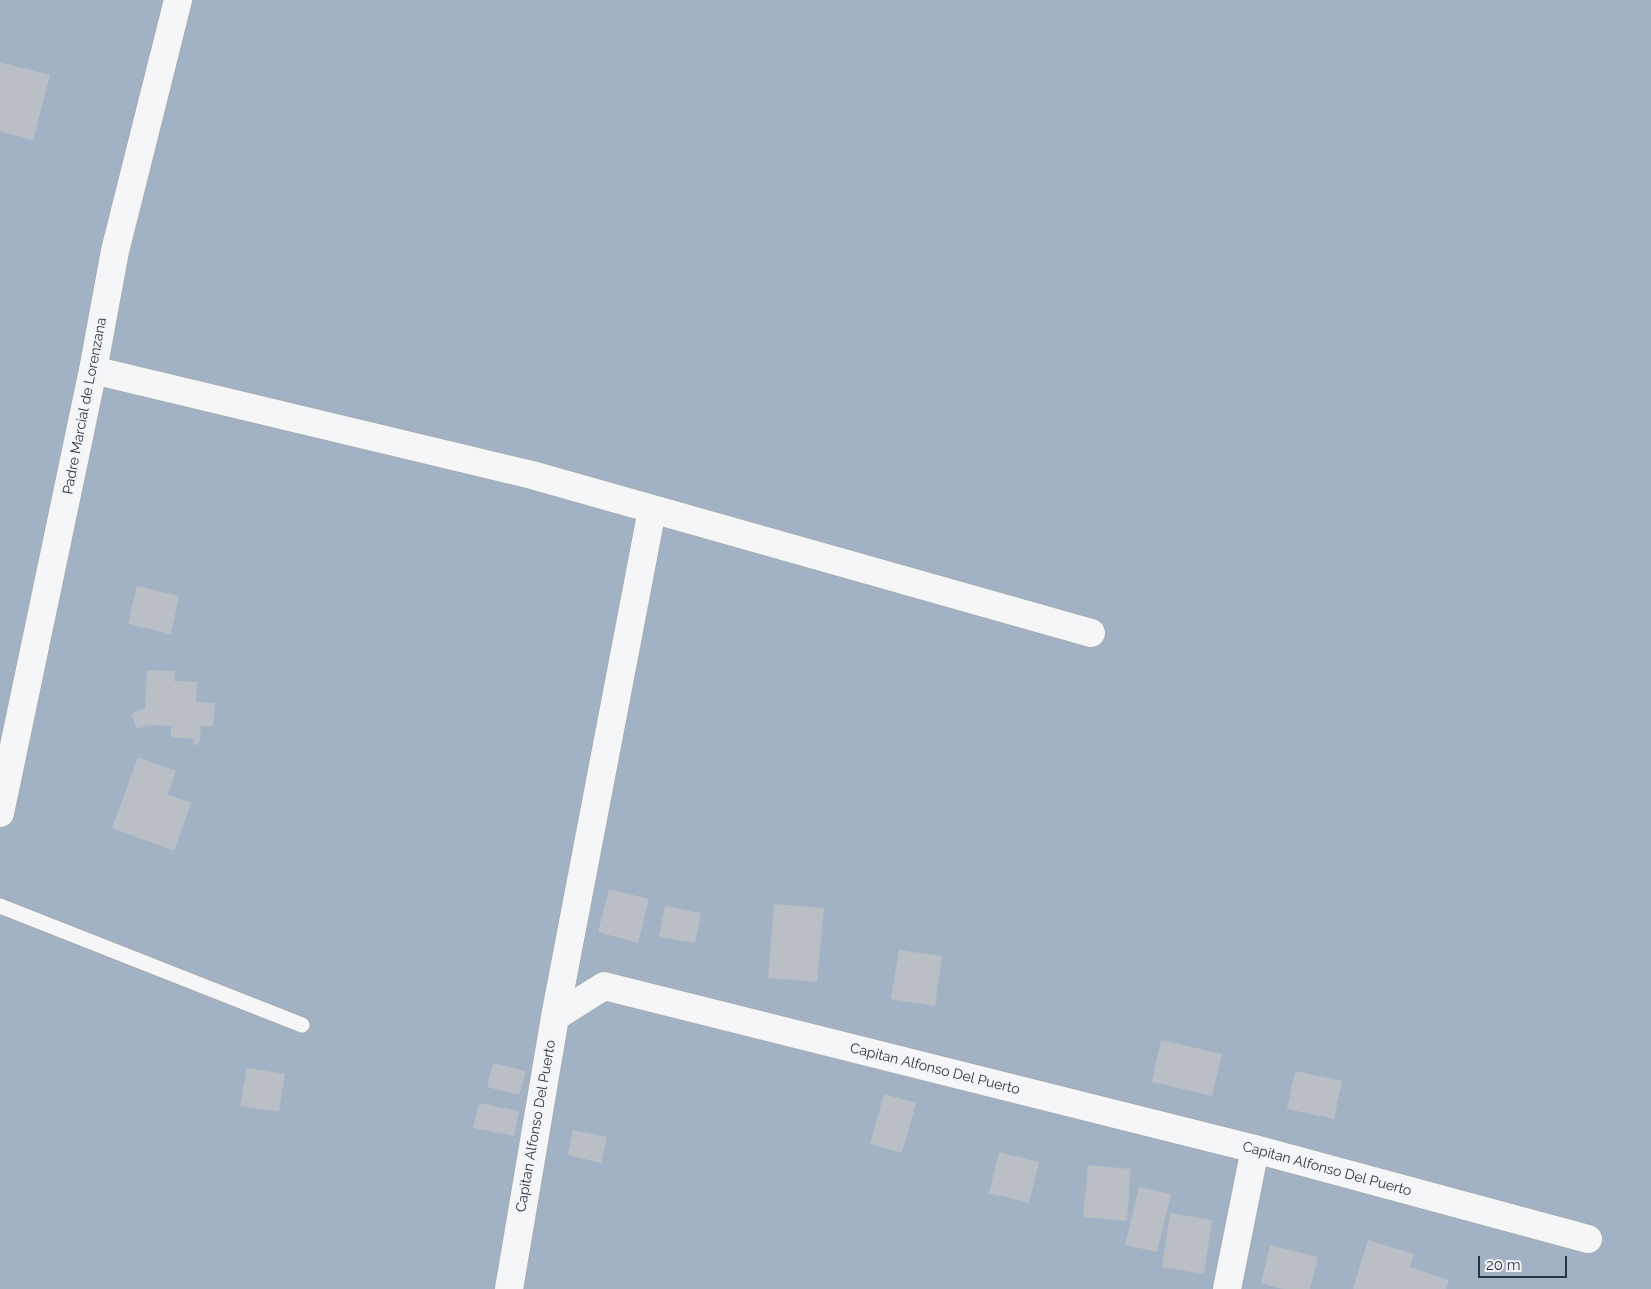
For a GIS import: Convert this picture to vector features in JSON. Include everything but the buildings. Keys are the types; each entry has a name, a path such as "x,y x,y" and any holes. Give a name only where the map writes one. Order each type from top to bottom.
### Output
{"street":[{"name":"Padre Marcial de Lorenzana","path":"0,813 93,370 115,251 178,0"},
{"path":"93,370 532,476 1091,633"},
{"path":"555,1017 652,510"},
{"name":"Capitan Alfonso Del Puerto","path":"509,1289 555,1017 604,986 1255,1149 1588,1239"},
{"path":"1227,1289 1255,1149"}],"lane":[{"path":"0,906 302,1025"}],"water":[{"path":"0,0 1651,0 1651,1289 0,1289"}]}
